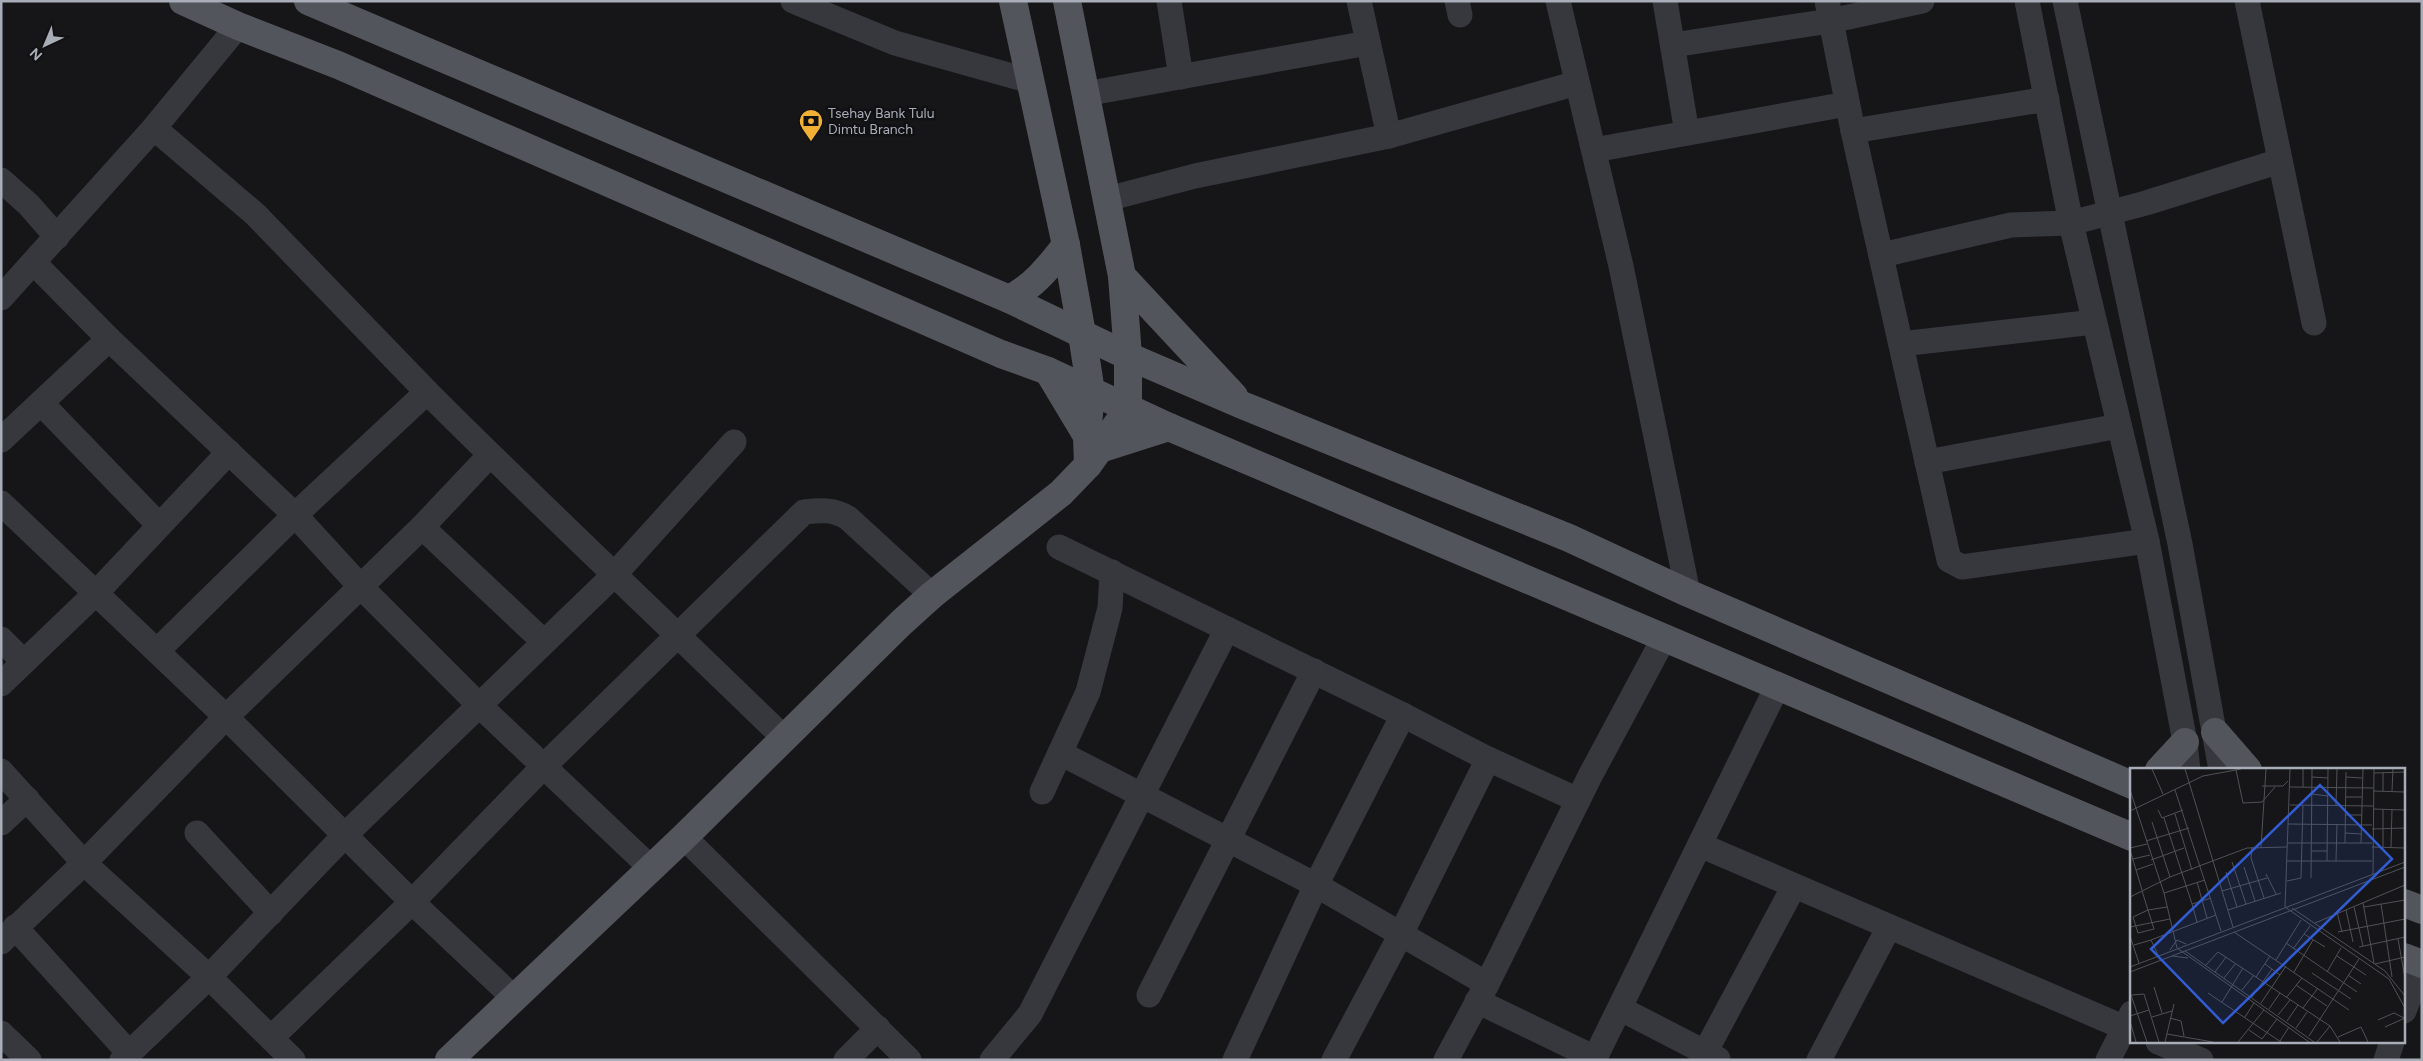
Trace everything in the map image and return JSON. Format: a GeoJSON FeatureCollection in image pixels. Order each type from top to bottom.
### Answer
{"type":"FeatureCollection","features":[{"type":"Feature","properties":{"kind":"main road"},"geometry":{"type":"LineString","coordinates":[[183,1],[238,26],[338,65],[1001,354],[1048,371],[1169,427],[2130,836]]}},
{"type":"Feature","properties":{"kind":"main road"},"geometry":{"type":"LineString","coordinates":[[308,1],[1009,300],[1128,356],[1242,405],[1569,538],[1688,593],[2130,784]]}},
{"type":"Feature","properties":{"kind":"main road"},"geometry":{"type":"LineString","coordinates":[[1013,1],[1066,245],[1082,334],[1091,392],[1092,450]]}},
{"type":"Feature","properties":{"kind":"main road"},"geometry":{"type":"LineString","coordinates":[[449,1060],[684,837],[783,737],[932,594],[1045,507],[1128,409],[1128,356],[1122,276],[1067,1]]}},
{"type":"Feature","properties":{"kind":"main road"},"geometry":{"type":"LineString","coordinates":[[1009,300],[1034,282],[1050,267],[1066,245]]}},
{"type":"Feature","properties":{"kind":"main road"},"geometry":{"type":"LineString","coordinates":[[1122,276],[1242,405]]}},
{"type":"Feature","properties":{"kind":"main road"},"geometry":{"type":"LineString","coordinates":[[1048,371],[1092,450]]}},
{"type":"Feature","properties":{"kind":"main road"},"geometry":{"type":"LineString","coordinates":[[1092,450],[1169,427]]}},
{"type":"Feature","properties":{"kind":"main road"},"geometry":{"type":"LineString","coordinates":[[2214,732],[2246,768]]}},
{"type":"Feature","properties":{"kind":"main road"},"geometry":{"type":"LineString","coordinates":[[2161,768],[2186,742]]}},
{"type":"Feature","properties":{"kind":"main road"},"geometry":{"type":"LineString","coordinates":[[2406,904],[2422,910]]}},
{"type":"Feature","properties":{"kind":"street"},"geometry":{"type":"LineString","coordinates":[[793,1],[895,43],[1030,81]]}},
{"type":"Feature","properties":{"kind":"street"},"geometry":{"type":"LineString","coordinates":[[1169,1],[1181,77]]}},
{"type":"Feature","properties":{"kind":"street"},"geometry":{"type":"LineString","coordinates":[[1359,1],[1389,136]]}},
{"type":"Feature","properties":{"kind":"street"},"geometry":{"type":"LineString","coordinates":[[1558,1],[1621,266],[1688,593]]}},
{"type":"Feature","properties":{"kind":"street"},"geometry":{"type":"LineString","coordinates":[[1665,1],[1687,134]]}},
{"type":"Feature","properties":{"kind":"street"},"geometry":{"type":"LineString","coordinates":[[1672,45],[1828,11],[1922,1]]}},
{"type":"Feature","properties":{"kind":"street"},"geometry":{"type":"LineString","coordinates":[[2027,1],[2071,222],[2147,541],[2186,742],[2188,768]]}},
{"type":"Feature","properties":{"kind":"street"},"geometry":{"type":"LineString","coordinates":[[2065,1],[2180,544],[2221,768]]}},
{"type":"Feature","properties":{"kind":"street"},"geometry":{"type":"LineString","coordinates":[[2247,1],[2314,323]]}},
{"type":"Feature","properties":{"kind":"street"},"geometry":{"type":"LineString","coordinates":[[1828,11],[1852,131],[1882,255],[1950,560],[1962,567],[2147,541]]}},
{"type":"Feature","properties":{"kind":"street"},"geometry":{"type":"LineString","coordinates":[[1,298],[154,128],[238,26]]}},
{"type":"Feature","properties":{"kind":"street"},"geometry":{"type":"LineString","coordinates":[[1085,94],[1368,43]]}},
{"type":"Feature","properties":{"kind":"street"},"geometry":{"type":"LineString","coordinates":[[1107,199],[1195,176],[1389,136],[1577,83]]}},
{"type":"Feature","properties":{"kind":"street"},"geometry":{"type":"LineString","coordinates":[[1852,131],[2047,99]]}},
{"type":"Feature","properties":{"kind":"street"},"geometry":{"type":"LineString","coordinates":[[1594,150],[1847,104]]}},
{"type":"Feature","properties":{"kind":"street"},"geometry":{"type":"LineString","coordinates":[[154,128],[255,214],[490,455],[613,576],[679,635],[783,737]]}},
{"type":"Feature","properties":{"kind":"street"},"geometry":{"type":"LineString","coordinates":[[1882,255],[2011,225],[2071,222],[2146,203],[2280,161]]}},
{"type":"Feature","properties":{"kind":"street"},"geometry":{"type":"LineString","coordinates":[[1,180],[29,205],[57,237]]}},
{"type":"Feature","properties":{"kind":"street"},"geometry":{"type":"LineString","coordinates":[[34,263],[108,339],[295,515],[360,586],[480,706],[651,868]]}},
{"type":"Feature","properties":{"kind":"street"},"geometry":{"type":"LineString","coordinates":[[1901,344],[2094,322]]}},
{"type":"Feature","properties":{"kind":"street"},"geometry":{"type":"LineString","coordinates":[[1,440],[108,339]]}},
{"type":"Feature","properties":{"kind":"street"},"geometry":{"type":"LineString","coordinates":[[157,651],[295,515],[427,392]]}},
{"type":"Feature","properties":{"kind":"street"},"geometry":{"type":"LineString","coordinates":[[41,403],[160,525]]}},
{"type":"Feature","properties":{"kind":"street"},"geometry":{"type":"LineString","coordinates":[[1927,462],[2119,426]]}},
{"type":"Feature","properties":{"kind":"street"},"geometry":{"type":"LineString","coordinates":[[490,455],[422,527],[226,717],[84,863],[8,935],[126,1057],[209,977],[345,835],[613,576],[734,442]]}},
{"type":"Feature","properties":{"kind":"street"},"geometry":{"type":"LineString","coordinates":[[1,684],[96,593],[229,452]]}},
{"type":"Feature","properties":{"kind":"street"},"geometry":{"type":"LineString","coordinates":[[1,503],[226,717],[412,902],[515,998]]}},
{"type":"Feature","properties":{"kind":"street"},"geometry":{"type":"LineString","coordinates":[[272,1038],[412,902],[543,767],[804,512],[831,511],[838,512],[848,518],[932,594]]}},
{"type":"Feature","properties":{"kind":"street"},"geometry":{"type":"LineString","coordinates":[[422,527],[543,642]]}},
{"type":"Feature","properties":{"kind":"street"},"geometry":{"type":"LineString","coordinates":[[1059,547],[1404,715],[1488,759],[1578,800]]}},
{"type":"Feature","properties":{"kind":"street"},"geometry":{"type":"LineString","coordinates":[[1042,792],[1088,692],[1110,608],[1112,572]]}},
{"type":"Feature","properties":{"kind":"street"},"geometry":{"type":"LineString","coordinates":[[992,1060],[1030,1014],[1227,629]]}},
{"type":"Feature","properties":{"kind":"street"},"geometry":{"type":"LineString","coordinates":[[1446,1060],[1578,800],[1664,638]]}},
{"type":"Feature","properties":{"kind":"street"},"geometry":{"type":"LineString","coordinates":[[1,639],[24,662]]}},
{"type":"Feature","properties":{"kind":"street"},"geometry":{"type":"LineString","coordinates":[[1149,994],[1314,671]]}},
{"type":"Feature","properties":{"kind":"street"},"geometry":{"type":"LineString","coordinates":[[1060,753],[1316,885],[1401,934],[1482,992],[1595,1059],[1778,685]]}},
{"type":"Feature","properties":{"kind":"street"},"geometry":{"type":"LineString","coordinates":[[1235,1060],[1316,885],[1404,715]]}},
{"type":"Feature","properties":{"kind":"street"},"geometry":{"type":"LineString","coordinates":[[1334,1060],[1401,934],[1488,759]]}},
{"type":"Feature","properties":{"kind":"street"},"geometry":{"type":"LineString","coordinates":[[1,771],[84,863],[209,977],[293,1060]]}},
{"type":"Feature","properties":{"kind":"street"},"geometry":{"type":"LineString","coordinates":[[1,823],[27,799]]}},
{"type":"Feature","properties":{"kind":"street"},"geometry":{"type":"LineString","coordinates":[[197,833],[270,913]]}},
{"type":"Feature","properties":{"kind":"street"},"geometry":{"type":"LineString","coordinates":[[684,837],[909,1060]]}},
{"type":"Feature","properties":{"kind":"street"},"geometry":{"type":"LineString","coordinates":[[1700,845],[1889,927],[2129,1024],[2108,1060]]}},
{"type":"Feature","properties":{"kind":"street"},"geometry":{"type":"LineString","coordinates":[[1621,1009],[1708,1058],[1794,886]]}},
{"type":"Feature","properties":{"kind":"street"},"geometry":{"type":"LineString","coordinates":[[1819,1060],[1889,927]]}},
{"type":"Feature","properties":{"kind":"street"},"geometry":{"type":"LineString","coordinates":[[2406,998],[2412,961]]}},
{"type":"Feature","properties":{"kind":"street"},"geometry":{"type":"LineString","coordinates":[[846,1060],[878,1028]]}},
{"type":"Feature","properties":{"kind":"street"},"geometry":{"type":"LineString","coordinates":[[1,1033],[29,1060]]}},
{"type":"Feature","properties":{"kind":"street"},"geometry":{"type":"LineString","coordinates":[[2163,1044],[2201,1060]]}},
{"type":"Feature","properties":{"kind":"street"},"geometry":{"type":"LineString","coordinates":[[2386,1060],[2391,1044]]}},
{"type":"Feature","properties":{"kind":"place","name":"Tsehay Bank Tulu Dimtu Branch"},"geometry":{"type":"Point","coordinates":[811,142]}}]}
